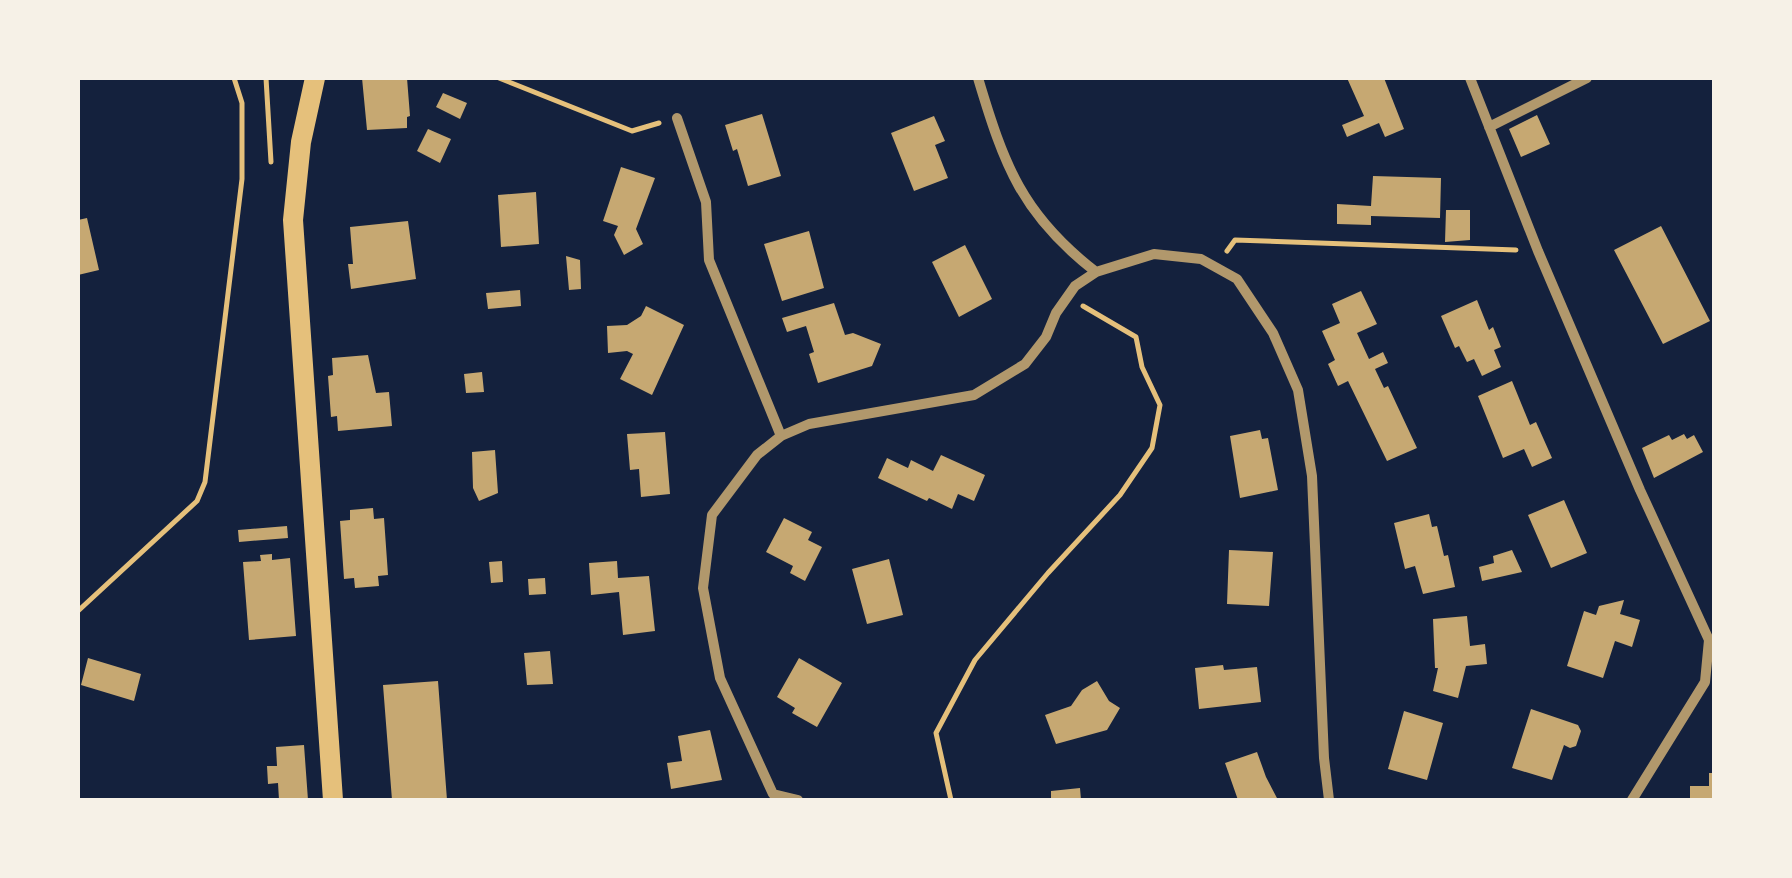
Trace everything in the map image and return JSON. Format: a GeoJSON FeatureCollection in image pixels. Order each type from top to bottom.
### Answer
{"type":"FeatureCollection","features":[{"type":"Feature","properties":{"kind":"main road"},"geometry":{"type":"LineString","coordinates":[[315,78],[301,142],[293,220],[333,800]]}},
{"type":"Feature","properties":{"kind":"street"},"geometry":{"type":"LineString","coordinates":[[978,78],[996,136],[1022,194],[1061,245],[1096,272]]}},
{"type":"Feature","properties":{"kind":"street"},"geometry":{"type":"LineString","coordinates":[[1470,78],[1538,251],[1708,640],[1710,684],[1632,800]]}},
{"type":"Feature","properties":{"kind":"street"},"geometry":{"type":"LineString","coordinates":[[1489,127],[1588,78]]}},
{"type":"Feature","properties":{"kind":"street"},"geometry":{"type":"LineString","coordinates":[[677,118],[706,202],[709,260],[781,436]]}},
{"type":"Feature","properties":{"kind":"street"},"geometry":{"type":"LineString","coordinates":[[798,800],[773,794],[720,678],[702,588],[712,516],[758,455],[781,436],[809,424],[974,395],[1025,364],[1046,337],[1056,312],[1075,286],[1096,272],[1154,254],[1201,259],[1237,280],[1273,333],[1298,390],[1312,476],[1329,800]]}},
{"type":"Feature","properties":{"kind":"path"},"geometry":{"type":"LineString","coordinates":[[78,611],[197,501],[205,482],[242,179],[242,103],[234,78]]}},
{"type":"Feature","properties":{"kind":"path"},"geometry":{"type":"LineString","coordinates":[[498,78],[632,131],[677,118]]}},
{"type":"Feature","properties":{"kind":"path"},"geometry":{"type":"LineString","coordinates":[[1216,267],[1234,240],[1538,251]]}},
{"type":"Feature","properties":{"kind":"path"},"geometry":{"type":"LineString","coordinates":[[951,800],[936,733],[975,660],[1120,495],[1152,448],[1160,406],[1142,367],[1136,337],[1068,297]]}},
{"type":"Feature","properties":{"kind":"building"},"geometry":{"type":"Polygon","coordinates":[[[362,78],[407,78],[407,128],[367,130],[362,78]]]}},
{"type":"Feature","properties":{"kind":"building"},"geometry":{"type":"Polygon","coordinates":[[[1347,78],[1384,78],[1404,129],[1385,137],[1379,123],[1347,137],[1342,125],[1364,116],[1347,78]]]}},
{"type":"Feature","properties":{"kind":"building"},"geometry":{"type":"Polygon","coordinates":[[[443,93],[467,103],[460,119],[436,107],[443,93]]]}},
{"type":"Feature","properties":{"kind":"building"},"geometry":{"type":"Polygon","coordinates":[[[762,114],[781,176],[748,186],[725,125],[762,114]]]}},
{"type":"Feature","properties":{"kind":"building"},"geometry":{"type":"Polygon","coordinates":[[[1537,115],[1550,144],[1521,157],[1509,129],[1537,115]]]}},
{"type":"Feature","properties":{"kind":"building"},"geometry":{"type":"Polygon","coordinates":[[[934,116],[945,141],[935,145],[948,178],[914,191],[891,133],[934,116]]]}},
{"type":"Feature","properties":{"kind":"building"},"geometry":{"type":"Polygon","coordinates":[[[428,129],[451,139],[440,163],[417,151],[428,129]]]}},
{"type":"Feature","properties":{"kind":"building"},"geometry":{"type":"Polygon","coordinates":[[[621,167],[655,178],[636,229],[643,244],[624,255],[614,235],[618,226],[603,221],[621,167]]]}},
{"type":"Feature","properties":{"kind":"building"},"geometry":{"type":"Polygon","coordinates":[[[1373,176],[1441,178],[1440,218],[1371,216],[1371,225],[1337,224],[1337,204],[1371,206],[1373,176]]]}},
{"type":"Feature","properties":{"kind":"building"},"geometry":{"type":"Polygon","coordinates":[[[536,192],[539,244],[501,247],[498,195],[536,192]]]}},
{"type":"Feature","properties":{"kind":"building"},"geometry":{"type":"Polygon","coordinates":[[[1446,210],[1470,210],[1470,240],[1445,242],[1446,210]]]}},
{"type":"Feature","properties":{"kind":"building"},"geometry":{"type":"Polygon","coordinates":[[[87,218],[99,270],[78,275],[78,220],[87,218]]]}},
{"type":"Feature","properties":{"kind":"building"},"geometry":{"type":"Polygon","coordinates":[[[408,221],[416,279],[351,289],[350,227],[408,221]]]}},
{"type":"Feature","properties":{"kind":"building"},"geometry":{"type":"Polygon","coordinates":[[[1661,226],[1710,321],[1663,344],[1614,250],[1661,226]]]}},
{"type":"Feature","properties":{"kind":"building"},"geometry":{"type":"Polygon","coordinates":[[[809,231],[824,288],[782,301],[764,244],[809,231]]]}},
{"type":"Feature","properties":{"kind":"building"},"geometry":{"type":"Polygon","coordinates":[[[965,245],[992,299],[959,317],[932,262],[965,245]]]}},
{"type":"Feature","properties":{"kind":"building"},"geometry":{"type":"Polygon","coordinates":[[[566,256],[580,260],[581,289],[569,290],[566,256]]]}},
{"type":"Feature","properties":{"kind":"building"},"geometry":{"type":"Polygon","coordinates":[[[520,290],[521,306],[488,309],[486,293],[520,290]]]}},
{"type":"Feature","properties":{"kind":"building"},"geometry":{"type":"Polygon","coordinates":[[[1361,291],[1377,324],[1357,333],[1369,359],[1383,352],[1388,363],[1375,369],[1384,388],[1388,386],[1417,448],[1387,461],[1348,381],[1338,386],[1328,364],[1335,360],[1322,331],[1340,323],[1332,304],[1361,291]]]}},
{"type":"Feature","properties":{"kind":"building"},"geometry":{"type":"Polygon","coordinates":[[[1477,300],[1501,347],[1494,350],[1501,367],[1482,376],[1474,359],[1467,362],[1459,346],[1455,348],[1441,316],[1477,300]]]}},
{"type":"Feature","properties":{"kind":"building"},"geometry":{"type":"Polygon","coordinates":[[[834,303],[845,335],[853,333],[881,344],[872,366],[818,383],[806,326],[787,332],[782,318],[834,303]]]}},
{"type":"Feature","properties":{"kind":"building"},"geometry":{"type":"Polygon","coordinates":[[[646,306],[684,325],[652,395],[620,379],[633,354],[608,353],[607,326],[627,325],[641,316],[646,306]]]}},
{"type":"Feature","properties":{"kind":"building"},"geometry":{"type":"Polygon","coordinates":[[[368,355],[376,393],[389,392],[392,426],[338,431],[337,416],[331,417],[328,376],[333,375],[332,358],[368,355]]]}},
{"type":"Feature","properties":{"kind":"building"},"geometry":{"type":"Polygon","coordinates":[[[482,372],[484,392],[466,393],[464,374],[482,372]]]}},
{"type":"Feature","properties":{"kind":"building"},"geometry":{"type":"Polygon","coordinates":[[[1512,381],[1530,425],[1536,422],[1552,458],[1532,467],[1524,449],[1503,458],[1478,396],[1512,381]]]}},
{"type":"Feature","properties":{"kind":"building"},"geometry":{"type":"Polygon","coordinates":[[[1260,430],[1262,439],[1268,438],[1278,490],[1240,498],[1230,436],[1260,430]]]}},
{"type":"Feature","properties":{"kind":"building"},"geometry":{"type":"Polygon","coordinates":[[[665,432],[670,494],[641,497],[639,469],[630,470],[627,434],[665,432]]]}},
{"type":"Feature","properties":{"kind":"building"},"geometry":{"type":"Polygon","coordinates":[[[1684,434],[1687,439],[1694,435],[1703,452],[1654,478],[1642,448],[1669,435],[1672,440],[1684,434]]]}},
{"type":"Feature","properties":{"kind":"building"},"geometry":{"type":"Polygon","coordinates":[[[495,450],[498,493],[479,501],[473,488],[472,452],[495,450]]]}},
{"type":"Feature","properties":{"kind":"building"},"geometry":{"type":"Polygon","coordinates":[[[941,455],[985,475],[974,501],[958,494],[952,509],[878,478],[887,458],[908,468],[911,460],[933,471],[941,455]]]}},
{"type":"Feature","properties":{"kind":"building"},"geometry":{"type":"Polygon","coordinates":[[[1564,500],[1587,553],[1551,568],[1528,515],[1564,500]]]}},
{"type":"Feature","properties":{"kind":"building"},"geometry":{"type":"Polygon","coordinates":[[[373,508],[374,519],[384,518],[388,575],[378,576],[379,586],[355,588],[354,578],[344,579],[340,521],[350,520],[350,510],[373,508]]]}},
{"type":"Feature","properties":{"kind":"building"},"geometry":{"type":"Polygon","coordinates":[[[1429,514],[1432,527],[1437,526],[1444,556],[1448,555],[1455,587],[1423,594],[1415,566],[1405,569],[1394,523],[1429,514]]]}},
{"type":"Feature","properties":{"kind":"building"},"geometry":{"type":"Polygon","coordinates":[[[784,518],[812,532],[808,540],[822,547],[805,581],[790,573],[793,566],[766,552],[784,518]]]}},
{"type":"Feature","properties":{"kind":"building"},"geometry":{"type":"Polygon","coordinates":[[[287,526],[288,538],[239,542],[238,530],[287,526]]]}},
{"type":"Feature","properties":{"kind":"building"},"geometry":{"type":"Polygon","coordinates":[[[1229,550],[1273,552],[1269,606],[1227,604],[1229,550]]]}},
{"type":"Feature","properties":{"kind":"building"},"geometry":{"type":"Polygon","coordinates":[[[1512,550],[1522,572],[1482,581],[1479,567],[1494,563],[1493,556],[1512,550]]]}},
{"type":"Feature","properties":{"kind":"building"},"geometry":{"type":"Polygon","coordinates":[[[272,554],[272,560],[290,558],[296,636],[249,640],[243,562],[261,561],[260,555],[272,554]]]}},
{"type":"Feature","properties":{"kind":"building"},"geometry":{"type":"Polygon","coordinates":[[[889,559],[903,615],[867,624],[852,569],[889,559]]]}},
{"type":"Feature","properties":{"kind":"building"},"geometry":{"type":"Polygon","coordinates":[[[502,561],[503,582],[491,583],[489,562],[502,561]]]}},
{"type":"Feature","properties":{"kind":"building"},"geometry":{"type":"Polygon","coordinates":[[[617,561],[618,578],[649,576],[655,631],[623,635],[619,592],[591,595],[589,563],[617,561]]]}},
{"type":"Feature","properties":{"kind":"building"},"geometry":{"type":"Polygon","coordinates":[[[545,578],[546,594],[529,595],[528,579],[545,578]]]}},
{"type":"Feature","properties":{"kind":"building"},"geometry":{"type":"Polygon","coordinates":[[[1624,600],[1620,614],[1640,620],[1632,647],[1615,641],[1603,678],[1567,666],[1584,611],[1596,615],[1599,606],[1624,600]]]}},
{"type":"Feature","properties":{"kind":"building"},"geometry":{"type":"Polygon","coordinates":[[[1467,616],[1470,646],[1485,644],[1487,664],[1466,666],[1458,698],[1433,691],[1438,668],[1433,619],[1467,616]]]}},
{"type":"Feature","properties":{"kind":"building"},"geometry":{"type":"Polygon","coordinates":[[[550,651],[553,684],[527,685],[524,653],[550,651]]]}},
{"type":"Feature","properties":{"kind":"building"},"geometry":{"type":"Polygon","coordinates":[[[88,658],[141,674],[134,701],[81,685],[88,658]]]}},
{"type":"Feature","properties":{"kind":"building"},"geometry":{"type":"Polygon","coordinates":[[[799,658],[842,683],[817,727],[792,713],[795,708],[777,697],[799,658]]]}},
{"type":"Feature","properties":{"kind":"building"},"geometry":{"type":"Polygon","coordinates":[[[1223,665],[1224,670],[1257,667],[1261,702],[1199,709],[1195,668],[1223,665]]]}},
{"type":"Feature","properties":{"kind":"building"},"geometry":{"type":"Polygon","coordinates":[[[438,681],[447,800],[392,800],[383,685],[438,681]]]}},
{"type":"Feature","properties":{"kind":"building"},"geometry":{"type":"Polygon","coordinates":[[[1097,681],[1109,701],[1120,708],[1107,730],[1056,744],[1045,715],[1071,706],[1082,690],[1097,681]]]}},
{"type":"Feature","properties":{"kind":"building"},"geometry":{"type":"Polygon","coordinates":[[[1531,709],[1578,725],[1581,731],[1576,746],[1564,745],[1552,780],[1512,768],[1531,709]]]}},
{"type":"Feature","properties":{"kind":"building"},"geometry":{"type":"Polygon","coordinates":[[[1404,711],[1443,723],[1427,780],[1388,769],[1404,711]]]}},
{"type":"Feature","properties":{"kind":"building"},"geometry":{"type":"Polygon","coordinates":[[[710,730],[722,780],[671,789],[667,763],[682,761],[678,736],[710,730]]]}},
{"type":"Feature","properties":{"kind":"building"},"geometry":{"type":"Polygon","coordinates":[[[304,745],[308,800],[279,800],[278,783],[268,784],[267,766],[277,766],[276,747],[304,745]]]}},
{"type":"Feature","properties":{"kind":"building"},"geometry":{"type":"Polygon","coordinates":[[[1257,752],[1278,800],[1238,800],[1225,763],[1257,752]]]}},
{"type":"Feature","properties":{"kind":"building"},"geometry":{"type":"Polygon","coordinates":[[[1709,773],[1714,773],[1714,800],[1690,800],[1690,786],[1709,786],[1709,773]]]}},
{"type":"Feature","properties":{"kind":"building"},"geometry":{"type":"Polygon","coordinates":[[[1080,788],[1081,800],[1051,800],[1051,791],[1080,788]]]}}]}
